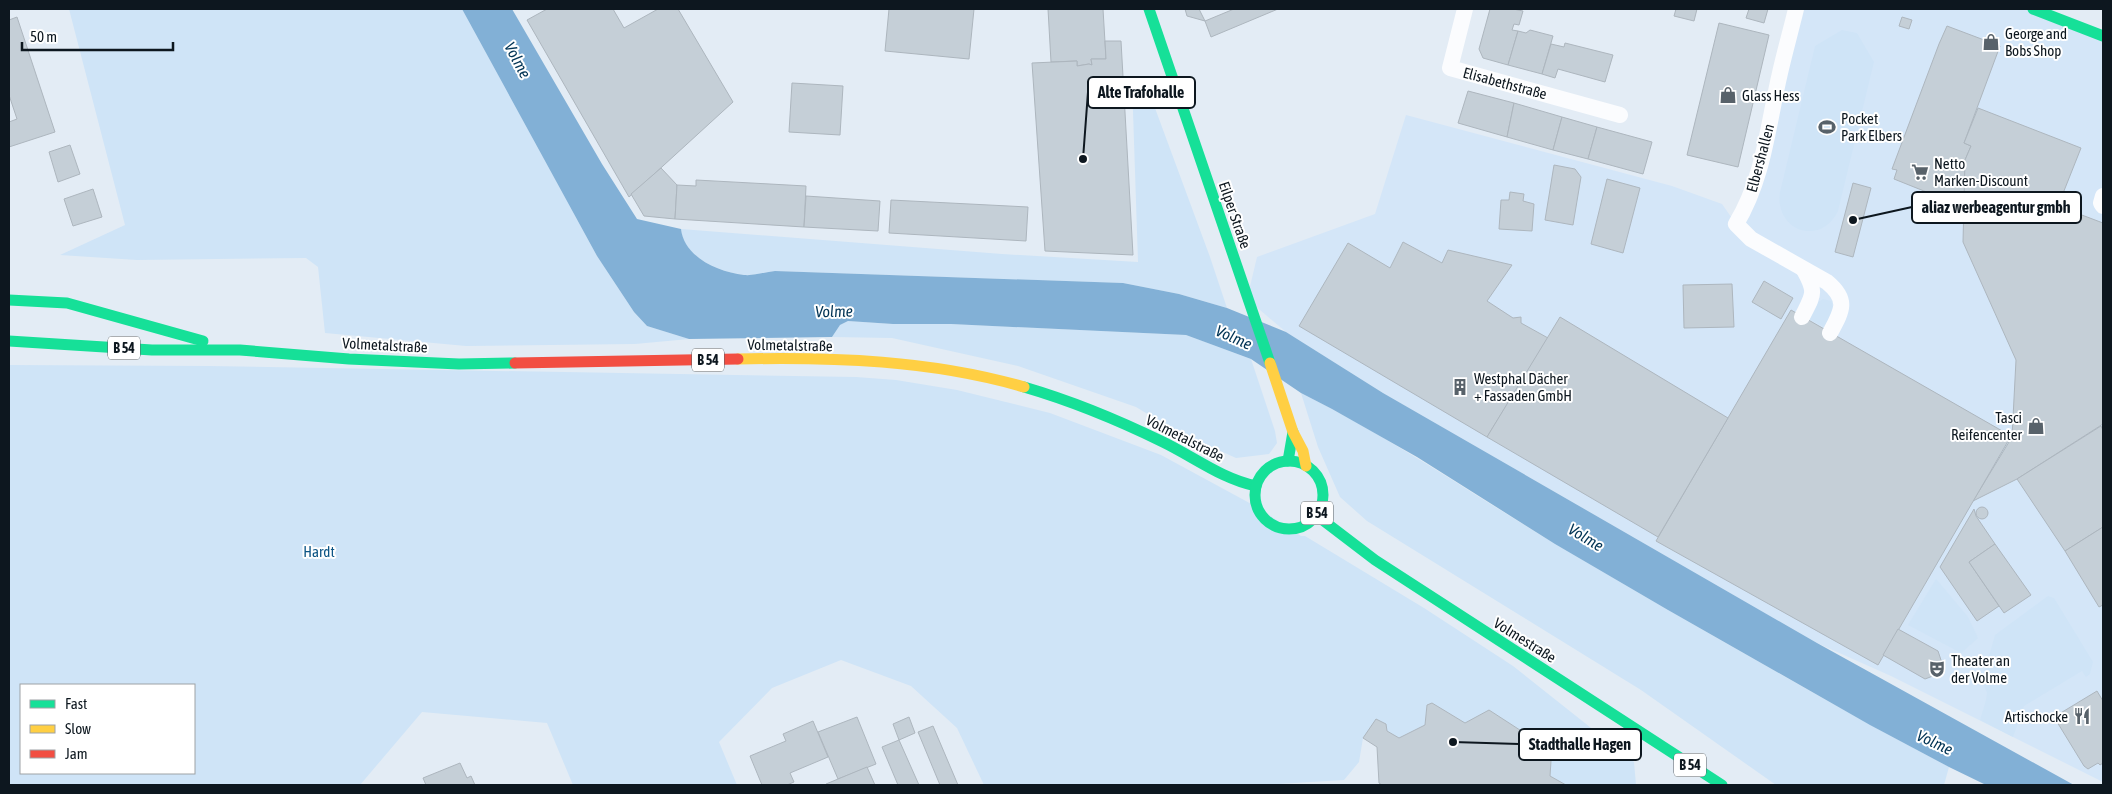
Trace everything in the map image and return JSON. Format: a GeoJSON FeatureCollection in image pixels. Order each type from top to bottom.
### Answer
{"type":"FeatureCollection","features":[{"type":"Feature","properties":{"kind":"main road","name":"Eilper Straße"},"geometry":{"type":"LineString","coordinates":[[1150,9],[1293,432],[1303,451],[1306,466]]}},
{"type":"Feature","properties":{"kind":"main road"},"geometry":{"type":"LineString","coordinates":[[2033,9],[2103,36]]}},
{"type":"Feature","properties":{"kind":"main road","name":"Volmetalstraße"},"geometry":{"type":"LineString","coordinates":[[9,300],[33,300],[67,304],[240,350]]}},
{"type":"Feature","properties":{"kind":"main road","name":"Volmetalstraße"},"geometry":{"type":"LineString","coordinates":[[9,341],[152,350],[240,350],[349,359],[459,364],[742,359],[884,362],[949,369],[1013,384],[1099,412],[1164,442],[1238,482],[1256,486]]}},
{"type":"Feature","properties":{"kind":"main road","name":"Eilper Straße"},"geometry":{"type":"LineString","coordinates":[[1288,461],[1293,432]]}},
{"type":"Feature","properties":{"kind":"main road"},"geometry":{"type":"LineString","coordinates":[[1256,486],[1267,469],[1276,464],[1288,461],[1306,466]]}},
{"type":"Feature","properties":{"kind":"main road","name":"B 54"},"geometry":{"type":"LineString","coordinates":[[1256,486],[1256,505],[1262,516],[1270,524],[1288,529],[1300,527],[1308,523],[1316,515],[1323,496],[1322,486],[1316,475],[1306,466]]}},
{"type":"Feature","properties":{"kind":"main road","name":"Volmestraße"},"geometry":{"type":"LineString","coordinates":[[1316,515],[1375,560],[1722,785]]}},
{"type":"Feature","properties":{"kind":"street","name":"Elisabethstraße"},"geometry":{"type":"LineString","coordinates":[[1465,9],[1450,68],[1620,114]]}},
{"type":"Feature","properties":{"kind":"street","name":"Elbershallen"},"geometry":{"type":"LineString","coordinates":[[1796,9],[1780,72],[1764,156],[1747,206],[1736,224],[1752,239],[1827,282],[1837,290],[1842,301],[1841,312],[1830,333]]}},
{"type":"Feature","properties":{"kind":"street"},"geometry":{"type":"LineString","coordinates":[[2103,196],[2101,203],[2103,206]]}},
{"type":"Feature","properties":{"kind":"street"},"geometry":{"type":"LineString","coordinates":[[1802,316],[1813,295],[1811,282],[1804,270]]}},
{"type":"Feature","properties":{"kind":"shaded area"},"geometry":{"type":"Polygon","coordinates":[[[1796,9],[2033,9],[2103,36],[2103,782],[1891,676],[1817,643],[1383,393],[1286,332],[1247,299],[1257,257],[1375,214],[1406,115],[1672,186],[1722,204],[1736,224],[1796,9]]]}},
{"type":"Feature","properties":{"kind":"green space"},"geometry":{"type":"Polygon","coordinates":[[[69,9],[462,9],[597,256],[634,312],[647,326],[689,339],[635,344],[466,346],[325,333],[318,267],[306,258],[137,260],[60,255],[125,225],[69,9]]]}},
{"type":"Feature","properties":{"kind":"green space","name":"Pocket Park Elbers"},"geometry":{"type":"Polygon","coordinates":[[[1842,30],[1857,33],[1874,62],[1838,211],[1830,222],[1821,229],[1811,231],[1800,230],[1791,225],[1784,216],[1780,205],[1780,192],[1815,46],[1842,30]]]}},
{"type":"Feature","properties":{"kind":"green space"},"geometry":{"type":"Polygon","coordinates":[[[1132,81],[1145,81],[1227,308],[1179,294],[1123,283],[775,271],[744,275],[714,267],[695,255],[683,239],[681,229],[1002,254],[1138,262],[1132,81]]]}},
{"type":"Feature","properties":{"kind":"green space"},"geometry":{"type":"Polygon","coordinates":[[[1823,299],[1831,301],[1833,308],[1824,327],[1809,319],[1818,302],[1823,299]]]}},
{"type":"Feature","properties":{"kind":"green space"},"geometry":{"type":"Polygon","coordinates":[[[848,321],[1186,335],[1251,359],[1275,431],[1277,443],[1269,454],[1236,458],[1174,430],[1136,407],[1018,366],[892,338],[832,337],[840,325],[848,321]]]}},
{"type":"Feature","properties":{"kind":"green space","name":"Hardt"},"geometry":{"type":"Polygon","coordinates":[[[9,365],[208,366],[856,377],[896,380],[957,390],[1050,413],[1161,455],[1255,506],[1301,536],[1305,536],[1424,608],[1513,666],[1634,762],[1636,785],[1566,785],[1550,776],[1543,745],[1489,710],[1465,723],[1432,703],[1427,705],[1425,725],[1399,738],[1387,731],[1386,724],[1376,720],[1363,738],[1359,762],[1344,780],[1262,785],[984,785],[957,728],[911,686],[841,660],[772,688],[719,742],[737,785],[573,785],[547,723],[422,712],[360,785],[9,785],[9,365]]]}},
{"type":"Feature","properties":{"kind":"green space"},"geometry":{"type":"Polygon","coordinates":[[[1301,393],[1367,428],[1557,545],[1673,613],[1879,730],[1949,767],[1944,785],[1776,785],[1641,690],[1367,521],[1340,497],[1318,447],[1301,393]]]}},
{"type":"Feature","properties":{"kind":"green space"},"geometry":{"type":"Polygon","coordinates":[[[1936,579],[1968,617],[1978,638],[1961,653],[1908,625],[1936,579]]]}},
{"type":"Feature","properties":{"kind":"green space"},"geometry":{"type":"Polygon","coordinates":[[[2048,596],[2054,598],[2093,662],[2090,674],[2086,677],[2082,671],[2024,706],[2013,737],[1980,720],[1987,693],[1982,681],[1995,635],[2048,596]]]}},
{"type":"Feature","properties":{"kind":"water","name":"Volme"},"geometry":{"type":"Polygon","coordinates":[[[462,9],[512,9],[602,164],[637,219],[681,229],[688,248],[713,267],[748,275],[775,271],[1123,283],[1179,294],[1227,308],[1286,332],[1383,393],[1817,643],[2074,785],[1986,785],[1949,767],[1870,725],[1555,544],[1417,457],[1301,393],[1251,359],[1186,335],[848,321],[840,325],[832,337],[689,339],[647,326],[634,312],[597,256],[462,9]]]}},
{"type":"Feature","properties":{"kind":"building"},"geometry":{"type":"Polygon","coordinates":[[[547,9],[613,9],[624,28],[658,9],[678,9],[733,102],[629,197],[527,20],[547,9]]]}},
{"type":"Feature","properties":{"kind":"building"},"geometry":{"type":"Polygon","coordinates":[[[889,9],[974,9],[969,59],[885,51],[889,9]]]}},
{"type":"Feature","properties":{"kind":"building"},"geometry":{"type":"Polygon","coordinates":[[[1048,9],[1103,9],[1106,59],[1091,59],[1092,65],[1077,66],[1077,61],[1051,62],[1048,9]]]}},
{"type":"Feature","properties":{"kind":"building"},"geometry":{"type":"Polygon","coordinates":[[[1185,9],[1199,9],[1205,21],[1187,16],[1185,9]]]}},
{"type":"Feature","properties":{"kind":"building"},"geometry":{"type":"Polygon","coordinates":[[[1234,9],[1278,9],[1211,37],[1205,21],[1234,9]]]}},
{"type":"Feature","properties":{"kind":"building"},"geometry":{"type":"Polygon","coordinates":[[[1490,9],[1523,11],[1519,25],[1514,24],[1512,30],[1518,31],[1508,65],[1483,58],[1479,49],[1490,9]]]}},
{"type":"Feature","properties":{"kind":"building"},"geometry":{"type":"Polygon","coordinates":[[[1676,9],[1697,9],[1694,21],[1674,16],[1676,9]]]}},
{"type":"Feature","properties":{"kind":"building"},"geometry":{"type":"Polygon","coordinates":[[[1749,9],[1768,9],[1764,23],[1746,18],[1749,9]]]}},
{"type":"Feature","properties":{"kind":"building"},"geometry":{"type":"Polygon","coordinates":[[[17,17],[55,132],[9,147],[9,122],[17,119],[9,95],[9,20],[17,17]]]}},
{"type":"Feature","properties":{"kind":"building"},"geometry":{"type":"Polygon","coordinates":[[[1902,17],[1912,20],[1909,29],[1899,26],[1902,17]]]}},
{"type":"Feature","properties":{"kind":"building","name":"Glass Hess"},"geometry":{"type":"Polygon","coordinates":[[[1719,23],[1769,35],[1738,167],[1687,155],[1719,23]]]}},
{"type":"Feature","properties":{"kind":"building"},"geometry":{"type":"Polygon","coordinates":[[[1947,26],[2000,46],[1964,143],[1971,146],[1965,160],[1965,203],[1954,203],[1894,179],[1897,170],[1892,169],[1947,26]]]}},
{"type":"Feature","properties":{"kind":"building"},"geometry":{"type":"Polygon","coordinates":[[[1530,30],[1553,36],[1542,74],[1508,65],[1518,31],[1526,33],[1530,30]]]}},
{"type":"Feature","properties":{"kind":"building"},"geometry":{"type":"Polygon","coordinates":[[[1105,41],[1121,41],[1133,255],[1045,251],[1032,63],[1077,61],[1077,66],[1092,65],[1091,59],[1106,59],[1105,41]]]}},
{"type":"Feature","properties":{"kind":"building"},"geometry":{"type":"Polygon","coordinates":[[[1565,43],[1613,55],[1605,82],[1558,69],[1555,78],[1542,74],[1551,44],[1564,47],[1565,43]]]}},
{"type":"Feature","properties":{"kind":"building"},"geometry":{"type":"Polygon","coordinates":[[[792,83],[843,86],[840,135],[789,132],[792,83]]]}},
{"type":"Feature","properties":{"kind":"building"},"geometry":{"type":"Polygon","coordinates":[[[1468,91],[1514,103],[1507,137],[1458,123],[1468,91]]]}},
{"type":"Feature","properties":{"kind":"building"},"geometry":{"type":"Polygon","coordinates":[[[1514,103],[1562,117],[1553,150],[1507,137],[1514,103]]]}},
{"type":"Feature","properties":{"kind":"building"},"geometry":{"type":"Polygon","coordinates":[[[1978,108],[2081,148],[2058,206],[2103,223],[2103,424],[2017,479],[1973,501],[2012,437],[2016,360],[1963,242],[1965,160],[1971,146],[1964,143],[1978,108]]]}},
{"type":"Feature","properties":{"kind":"building"},"geometry":{"type":"Polygon","coordinates":[[[1562,117],[1597,127],[1588,159],[1553,150],[1562,117]]]}},
{"type":"Feature","properties":{"kind":"building"},"geometry":{"type":"Polygon","coordinates":[[[1597,127],[1652,142],[1643,174],[1588,159],[1597,127]]]}},
{"type":"Feature","properties":{"kind":"building"},"geometry":{"type":"Polygon","coordinates":[[[70,145],[80,174],[58,182],[49,152],[70,145]]]}},
{"type":"Feature","properties":{"kind":"building"},"geometry":{"type":"Polygon","coordinates":[[[1554,165],[1575,169],[1581,177],[1573,225],[1545,220],[1554,165]]]}},
{"type":"Feature","properties":{"kind":"building"},"geometry":{"type":"Polygon","coordinates":[[[661,168],[677,185],[675,219],[644,216],[631,194],[661,168]]]}},
{"type":"Feature","properties":{"kind":"building"},"geometry":{"type":"Polygon","coordinates":[[[1607,179],[1640,188],[1623,253],[1591,244],[1607,179]]]}},
{"type":"Feature","properties":{"kind":"building"},"geometry":{"type":"Polygon","coordinates":[[[696,180],[806,186],[804,227],[675,219],[677,185],[696,186],[696,180]]]}},
{"type":"Feature","properties":{"kind":"building"},"geometry":{"type":"Polygon","coordinates":[[[1853,183],[1871,188],[1853,257],[1835,252],[1853,183]]]}},
{"type":"Feature","properties":{"kind":"building"},"geometry":{"type":"Polygon","coordinates":[[[93,189],[102,217],[73,226],[64,199],[93,189]]]}},
{"type":"Feature","properties":{"kind":"building"},"geometry":{"type":"Polygon","coordinates":[[[1510,192],[1524,194],[1523,201],[1534,204],[1532,231],[1499,229],[1501,200],[1509,200],[1510,192]]]}},
{"type":"Feature","properties":{"kind":"building"},"geometry":{"type":"Polygon","coordinates":[[[806,196],[880,201],[878,231],[804,227],[806,196]]]}},
{"type":"Feature","properties":{"kind":"building"},"geometry":{"type":"Polygon","coordinates":[[[891,200],[1028,207],[1026,241],[889,233],[891,200]]]}},
{"type":"Feature","properties":{"kind":"building","name":"Westphal Dächer + Fassaden GmbH"},"geometry":{"type":"Polygon","coordinates":[[[1403,242],[1442,263],[1448,250],[1512,265],[1487,301],[1513,318],[1521,317],[1521,323],[1548,338],[1487,437],[1299,326],[1348,243],[1390,268],[1403,242]]]}},
{"type":"Feature","properties":{"kind":"building"},"geometry":{"type":"Polygon","coordinates":[[[1764,281],[1793,298],[1781,319],[1752,302],[1764,281]]]}},
{"type":"Feature","properties":{"kind":"building"},"geometry":{"type":"Polygon","coordinates":[[[1732,284],[1734,327],[1684,328],[1683,285],[1732,284]]]}},
{"type":"Feature","properties":{"kind":"building"},"geometry":{"type":"Polygon","coordinates":[[[1791,310],[2011,436],[1878,665],[1656,541],[1791,310]]]}},
{"type":"Feature","properties":{"kind":"building"},"geometry":{"type":"Polygon","coordinates":[[[1560,317],[1728,418],[1658,537],[1487,437],[1560,317]]]}},
{"type":"Feature","properties":{"kind":"building"},"geometry":{"type":"Polygon","coordinates":[[[2101,426],[2103,430],[2103,527],[2065,551],[2017,479],[2101,426]]]}},
{"type":"Feature","properties":{"kind":"building"},"geometry":{"type":"Polygon","coordinates":[[[1980,507],[1984,507],[1988,513],[1984,519],[1980,519],[1976,515],[1976,511],[1980,507]]]}},
{"type":"Feature","properties":{"kind":"building"},"geometry":{"type":"Polygon","coordinates":[[[1974,509],[1976,516],[1995,544],[1969,562],[1999,606],[1977,621],[1940,567],[1974,509]]]}},
{"type":"Feature","properties":{"kind":"building"},"geometry":{"type":"Polygon","coordinates":[[[2103,527],[2103,605],[2099,607],[2065,551],[2103,527]]]}},
{"type":"Feature","properties":{"kind":"building"},"geometry":{"type":"Polygon","coordinates":[[[1995,544],[2031,595],[2004,613],[1969,562],[1995,544]]]}},
{"type":"Feature","properties":{"kind":"building"},"geometry":{"type":"Polygon","coordinates":[[[1898,629],[1938,651],[1942,663],[1934,673],[1934,677],[1925,679],[1883,655],[1898,629]]]}},
{"type":"Feature","properties":{"kind":"building"},"geometry":{"type":"Polygon","coordinates":[[[2097,691],[2103,701],[2103,763],[2100,765],[2098,763],[2088,769],[2084,766],[2054,717],[2097,691]]]}},
{"type":"Feature","properties":{"kind":"building"},"geometry":{"type":"Polygon","coordinates":[[[1432,703],[1465,723],[1489,710],[1543,745],[1552,746],[1550,776],[1566,785],[1382,785],[1379,783],[1377,747],[1363,738],[1376,719],[1386,724],[1387,731],[1399,738],[1425,725],[1427,705],[1432,703]]]}},
{"type":"Feature","properties":{"kind":"building"},"geometry":{"type":"Polygon","coordinates":[[[857,717],[876,764],[838,779],[818,732],[857,717]]]}},
{"type":"Feature","properties":{"kind":"building"},"geometry":{"type":"Polygon","coordinates":[[[909,717],[915,733],[899,740],[893,724],[909,717]]]}},
{"type":"Feature","properties":{"kind":"building"},"geometry":{"type":"Polygon","coordinates":[[[813,721],[828,757],[790,773],[794,782],[787,785],[762,785],[750,756],[786,741],[783,734],[813,721]]]}},
{"type":"Feature","properties":{"kind":"building"},"geometry":{"type":"Polygon","coordinates":[[[933,726],[958,785],[940,785],[918,732],[933,726]]]}},
{"type":"Feature","properties":{"kind":"building"},"geometry":{"type":"Polygon","coordinates":[[[899,740],[919,785],[898,785],[882,747],[899,740]]]}},
{"type":"Feature","properties":{"kind":"building"},"geometry":{"type":"Polygon","coordinates":[[[460,763],[467,778],[471,776],[475,785],[426,785],[423,778],[460,763]]]}},
{"type":"Feature","properties":{"kind":"building"},"geometry":{"type":"Polygon","coordinates":[[[867,767],[875,785],[826,784],[867,767]]]}},
{"type":"Feature","properties":{"kind":"traffic: fast"},"geometry":{"type":"LineString","coordinates":[[1149,9],[1270,363]]}},
{"type":"Feature","properties":{"kind":"traffic: fast"},"geometry":{"type":"LineString","coordinates":[[2033,9],[2103,36]]}},
{"type":"Feature","properties":{"kind":"traffic: fast"},"geometry":{"type":"LineString","coordinates":[[9,300],[67,303],[203,341]]}},
{"type":"Feature","properties":{"kind":"traffic: fast"},"geometry":{"type":"LineString","coordinates":[[9,341],[152,350],[240,350],[349,359],[459,364],[515,363]]}},
{"type":"Feature","properties":{"kind":"traffic: fast"},"geometry":{"type":"LineString","coordinates":[[1024,387],[1060,398],[1112,419],[1163,442],[1220,473],[1256,486]]}},
{"type":"Feature","properties":{"kind":"traffic: fast"},"geometry":{"type":"LineString","coordinates":[[1288,461],[1293,432]]}},
{"type":"Feature","properties":{"kind":"traffic: fast"},"geometry":{"type":"LineString","coordinates":[[1289,461],[1302,464],[1313,471],[1320,482],[1323,495],[1320,508],[1313,519],[1302,526],[1289,529],[1276,526],[1265,519],[1258,508],[1255,495],[1258,482],[1265,471],[1276,464],[1289,461]]}},
{"type":"Feature","properties":{"kind":"traffic: fast"},"geometry":{"type":"LineString","coordinates":[[1316,515],[1375,560],[1722,785]]}},
{"type":"Feature","properties":{"kind":"traffic: slow"},"geometry":{"type":"LineString","coordinates":[[738,359],[882,362],[954,371],[1024,387]]}},
{"type":"Feature","properties":{"kind":"traffic: slow"},"geometry":{"type":"LineString","coordinates":[[1270,363],[1293,432],[1303,451],[1306,466]]}},
{"type":"Feature","properties":{"kind":"traffic: jam"},"geometry":{"type":"LineString","coordinates":[[515,363],[738,359]]}},
{"type":"Feature","properties":{"kind":"place","name":"George and Bobs Shop"},"geometry":{"type":"Point","coordinates":[1991,42]}},
{"type":"Feature","properties":{"kind":"place","name":"Glass Hess"},"geometry":{"type":"Point","coordinates":[1728,95]}},
{"type":"Feature","properties":{"kind":"place","name":"Pocket Park Elbers"},"geometry":{"type":"Point","coordinates":[1827,127]}},
{"type":"Feature","properties":{"kind":"place","name":"Alte Trafohalle"},"geometry":{"type":"Point","coordinates":[1083,159]}},
{"type":"Feature","properties":{"kind":"place","name":"Netto Marken-Discount"},"geometry":{"type":"Point","coordinates":[1920,172]}},
{"type":"Feature","properties":{"kind":"place","name":"aliaz werbeagentur gmbh"},"geometry":{"type":"Point","coordinates":[1853,220]}},
{"type":"Feature","properties":{"kind":"place","name":"Westphal Dächer + Fassaden GmbH"},"geometry":{"type":"Point","coordinates":[1460,387]}},
{"type":"Feature","properties":{"kind":"place","name":"Tasci Reifencenter"},"geometry":{"type":"Point","coordinates":[2036,426]}},
{"type":"Feature","properties":{"kind":"place","name":"Theater an der Volme"},"geometry":{"type":"Point","coordinates":[1937,669]}},
{"type":"Feature","properties":{"kind":"place","name":"Artischocke"},"geometry":{"type":"Point","coordinates":[2082,716]}},
{"type":"Feature","properties":{"kind":"place","name":"Stadthalle Hagen"},"geometry":{"type":"Point","coordinates":[1453,742]}}]}
